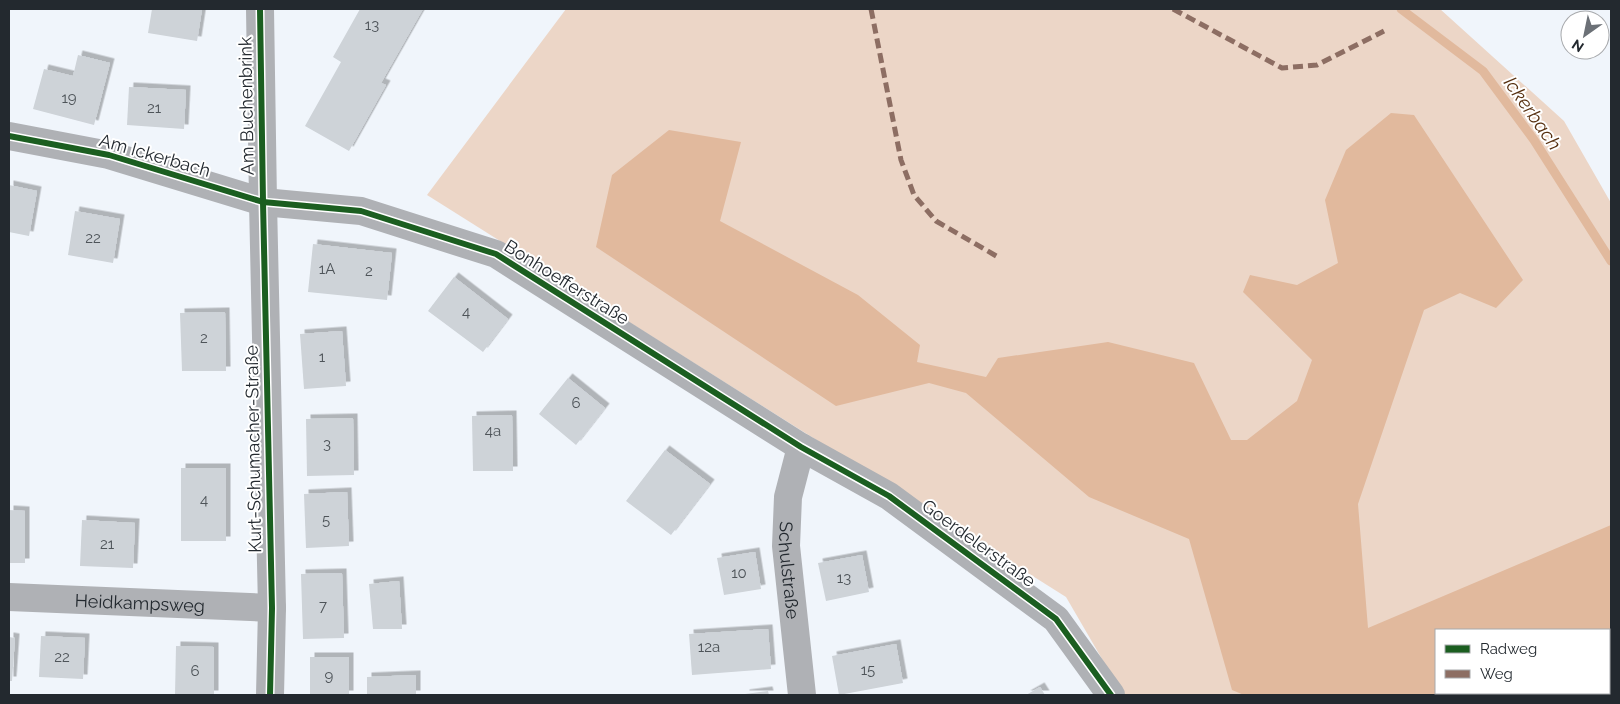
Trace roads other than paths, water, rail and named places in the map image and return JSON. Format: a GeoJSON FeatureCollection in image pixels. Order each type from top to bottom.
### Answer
{"type":"FeatureCollection","features":[{"type":"Feature","properties":{"kind":"street","name":"Am Buchenbrink"},"geometry":{"type":"LineString","coordinates":[[260,9],[262,202]]}},
{"type":"Feature","properties":{"kind":"street","name":"Am Ickerbach"},"geometry":{"type":"LineString","coordinates":[[9,136],[109,155],[262,202]]}},
{"type":"Feature","properties":{"kind":"street","name":"Bonhoefferstraße"},"geometry":{"type":"LineString","coordinates":[[262,202],[361,211],[496,254],[801,447]]}},
{"type":"Feature","properties":{"kind":"street","name":"Kurt-Schumacher-Straße"},"geometry":{"type":"LineString","coordinates":[[262,202],[272,608],[270,695]]}},
{"type":"Feature","properties":{"kind":"street","name":"Schulstraße"},"geometry":{"type":"LineString","coordinates":[[801,447],[788,497],[786,546],[802,695]]}},
{"type":"Feature","properties":{"kind":"street","name":"Goerdelerstraße"},"geometry":{"type":"LineString","coordinates":[[801,447],[889,496],[1056,619],[1111,695]]}},
{"type":"Feature","properties":{"kind":"street","name":"Heidkampsweg"},"geometry":{"type":"LineString","coordinates":[[9,597],[272,608]]}},
{"type":"Feature","properties":{"kind":"waterway","name":"Ickerbach"},"geometry":{"type":"LineString","coordinates":[[1401,9],[1483,71],[1534,140],[1611,261]]}}]}
